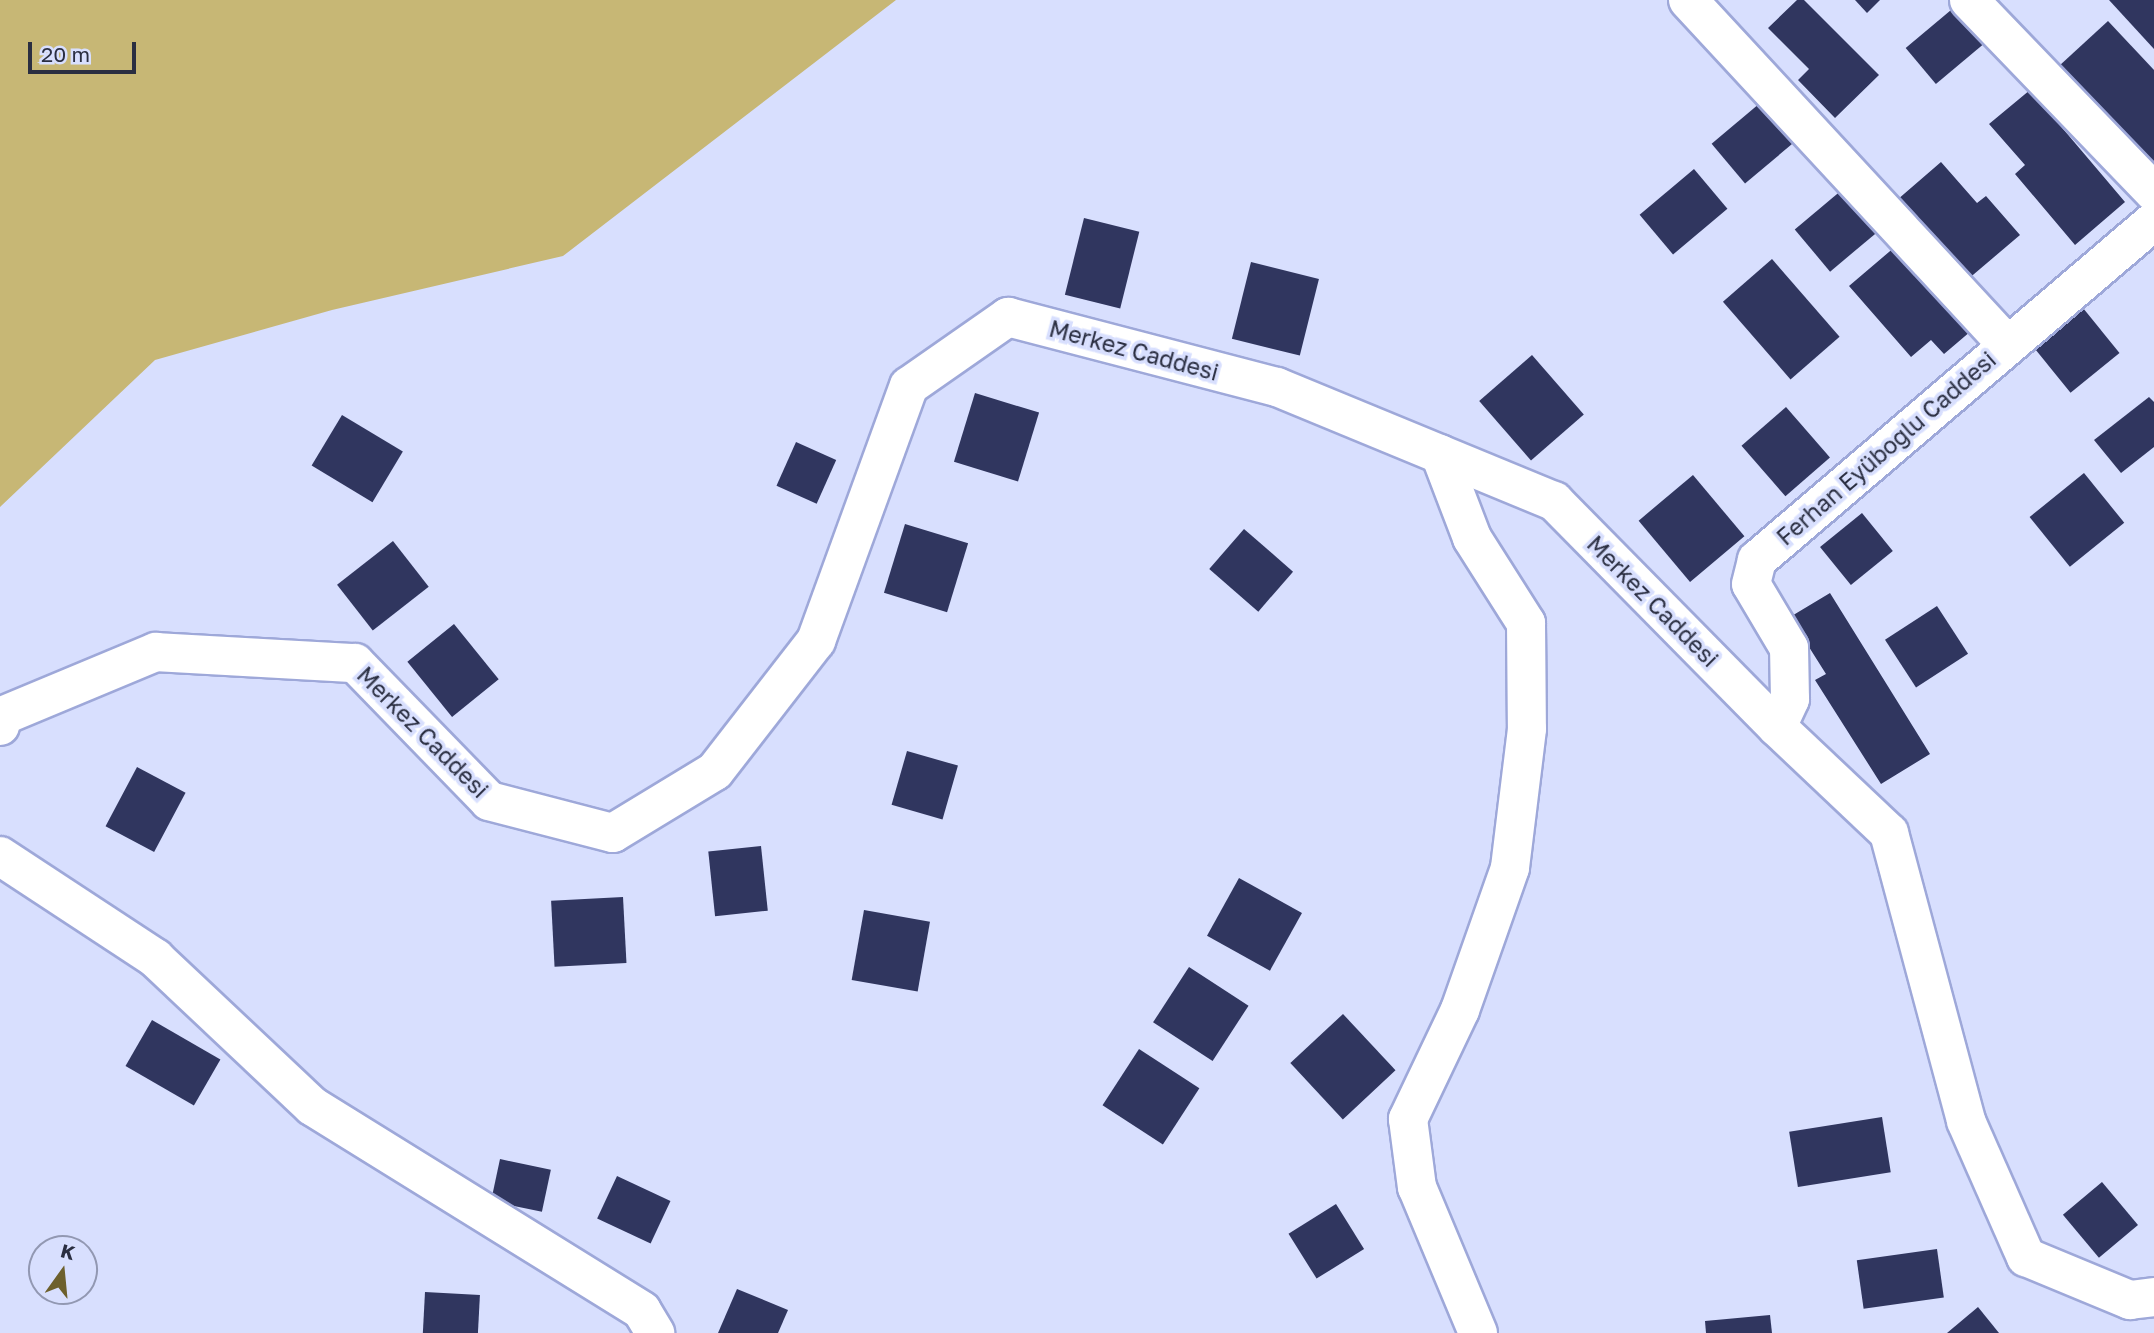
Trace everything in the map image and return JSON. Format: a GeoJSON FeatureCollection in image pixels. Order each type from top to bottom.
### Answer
{"type":"FeatureCollection","features":[{"type":"Feature","properties":{"kind":"street"},"geometry":{"type":"LineString","coordinates":[[1688,0],[2006,343]]}},
{"type":"Feature","properties":{"kind":"street"},"geometry":{"type":"LineString","coordinates":[[1969,0],[2154,192]]}},
{"type":"Feature","properties":{"kind":"street","name":"Ferhan Eyüboğlu Caddesi"},"geometry":{"type":"LineString","coordinates":[[1777,727],[1790,699],[1789,648],[1751,584],[1757,560],[2006,343],[2154,221]]}},
{"type":"Feature","properties":{"kind":"street","name":"Merkez Caddesi"},"geometry":{"type":"LineString","coordinates":[[0,726],[2,716],[156,652],[355,663],[489,801],[613,832],[715,771],[816,640],[909,386],[1008,317],[1277,387],[1554,502],[1777,727],[1889,833],[1966,1121],[2026,1257],[2130,1300],[2154,1297]]}},
{"type":"Feature","properties":{"kind":"street"},"geometry":{"type":"LineString","coordinates":[[1440,454],[1472,538],[1525,623],[1527,729],[1510,868],[1460,1010],[1408,1119],[1417,1187],[1478,1333]]}},
{"type":"Feature","properties":{"kind":"street"},"geometry":{"type":"LineString","coordinates":[[0,856],[155,958],[312,1106],[642,1311],[655,1333]]}},
{"type":"Feature","properties":{"kind":"shaded area"},"geometry":{"type":"Polygon","coordinates":[[[0,0],[896,0],[563,256],[332,310],[155,360],[0,507],[0,0]]]}},
{"type":"Feature","properties":{"kind":"building"},"geometry":{"type":"Polygon","coordinates":[[[1797,0],[1804,0],[1879,75],[1835,118],[1798,80],[1809,69],[1768,28],[1797,0]]]}},
{"type":"Feature","properties":{"kind":"building"},"geometry":{"type":"Polygon","coordinates":[[[1855,0],[1880,0],[1867,13],[1855,0]]]}},
{"type":"Feature","properties":{"kind":"building"},"geometry":{"type":"Polygon","coordinates":[[[2109,0],[2154,0],[2154,49],[2109,0]]]}},
{"type":"Feature","properties":{"kind":"building"},"geometry":{"type":"Polygon","coordinates":[[[1957,5],[1987,41],[1936,84],[1906,48],[1957,5]]]}},
{"type":"Feature","properties":{"kind":"building"},"geometry":{"type":"Polygon","coordinates":[[[2108,21],[2154,70],[2154,169],[2059,66],[2108,21]]]}},
{"type":"Feature","properties":{"kind":"building"},"geometry":{"type":"Polygon","coordinates":[[[2030,90],[2125,202],[2075,245],[2015,174],[2025,165],[1989,124],[2030,90]]]}},
{"type":"Feature","properties":{"kind":"building"},"geometry":{"type":"Polygon","coordinates":[[[1766,98],[1799,138],[1745,183],[1712,144],[1766,98]]]}},
{"type":"Feature","properties":{"kind":"building"},"geometry":{"type":"Polygon","coordinates":[[[1941,162],[1977,203],[1986,196],[2020,235],[1967,280],[1897,200],[1941,162]]]}},
{"type":"Feature","properties":{"kind":"building"},"geometry":{"type":"Polygon","coordinates":[[[1694,169],[1727,209],[1673,254],[1640,215],[1694,169]]]}},
{"type":"Feature","properties":{"kind":"building"},"geometry":{"type":"Polygon","coordinates":[[[1843,189],[1878,231],[1830,272],[1795,229],[1843,189]]]}},
{"type":"Feature","properties":{"kind":"building"},"geometry":{"type":"Polygon","coordinates":[[[1084,218],[1139,232],[1120,308],[1065,295],[1084,218]]]}},
{"type":"Feature","properties":{"kind":"building"},"geometry":{"type":"Polygon","coordinates":[[[1896,246],[1971,331],[1944,354],[1931,340],[1911,357],[1849,286],[1896,246]]]}},
{"type":"Feature","properties":{"kind":"building"},"geometry":{"type":"Polygon","coordinates":[[[1772,259],[1840,337],[1791,379],[1723,302],[1772,259]]]}},
{"type":"Feature","properties":{"kind":"building"},"geometry":{"type":"Polygon","coordinates":[[[1251,262],[1319,279],[1300,356],[1232,339],[1251,262]]]}},
{"type":"Feature","properties":{"kind":"building"},"geometry":{"type":"Polygon","coordinates":[[[2083,308],[2120,353],[2071,393],[2034,348],[2083,308]]]}},
{"type":"Feature","properties":{"kind":"building"},"geometry":{"type":"Polygon","coordinates":[[[1532,355],[1584,415],[1531,461],[1479,401],[1532,355]]]}},
{"type":"Feature","properties":{"kind":"building"},"geometry":{"type":"Polygon","coordinates":[[[975,393],[1039,413],[1018,481],[954,462],[975,393]]]}},
{"type":"Feature","properties":{"kind":"building"},"geometry":{"type":"Polygon","coordinates":[[[2149,397],[2154,402],[2154,447],[2121,473],[2094,440],[2149,397]]]}},
{"type":"Feature","properties":{"kind":"building"},"geometry":{"type":"Polygon","coordinates":[[[1786,407],[1830,458],[1785,496],[1741,446],[1786,407]]]}},
{"type":"Feature","properties":{"kind":"building"},"geometry":{"type":"Polygon","coordinates":[[[342,415],[403,452],[372,502],[312,466],[342,415]]]}},
{"type":"Feature","properties":{"kind":"building"},"geometry":{"type":"Polygon","coordinates":[[[796,442],[836,460],[817,504],[776,486],[796,442]]]}},
{"type":"Feature","properties":{"kind":"building"},"geometry":{"type":"Polygon","coordinates":[[[2084,473],[2124,523],[2070,567],[2030,517],[2084,473]]]}},
{"type":"Feature","properties":{"kind":"building"},"geometry":{"type":"Polygon","coordinates":[[[1693,475],[1744,536],[1690,582],[1639,521],[1693,475]]]}},
{"type":"Feature","properties":{"kind":"building"},"geometry":{"type":"Polygon","coordinates":[[[1862,513],[1893,551],[1851,585],[1820,547],[1862,513]]]}},
{"type":"Feature","properties":{"kind":"building"},"geometry":{"type":"Polygon","coordinates":[[[905,524],[968,543],[947,612],[884,593],[905,524]]]}},
{"type":"Feature","properties":{"kind":"building"},"geometry":{"type":"Polygon","coordinates":[[[1244,529],[1293,572],[1258,612],[1209,569],[1244,529]]]}},
{"type":"Feature","properties":{"kind":"building"},"geometry":{"type":"Polygon","coordinates":[[[393,541],[429,587],[373,630],[337,585],[393,541]]]}},
{"type":"Feature","properties":{"kind":"building"},"geometry":{"type":"Polygon","coordinates":[[[1830,593],[1930,754],[1881,784],[1815,680],[1826,674],[1790,617],[1830,593]]]}},
{"type":"Feature","properties":{"kind":"building"},"geometry":{"type":"Polygon","coordinates":[[[1937,606],[1968,654],[1916,688],[1885,640],[1937,606]]]}},
{"type":"Feature","properties":{"kind":"building"},"geometry":{"type":"Polygon","coordinates":[[[454,624],[499,679],[452,717],[407,662],[454,624]]]}},
{"type":"Feature","properties":{"kind":"building"},"geometry":{"type":"Polygon","coordinates":[[[907,751],[958,766],[943,819],[892,805],[907,751]]]}},
{"type":"Feature","properties":{"kind":"building"},"geometry":{"type":"Polygon","coordinates":[[[137,767],[186,793],[154,852],[106,826],[137,767]]]}},
{"type":"Feature","properties":{"kind":"building"},"geometry":{"type":"Polygon","coordinates":[[[761,846],[768,911],[715,916],[708,852],[761,846]]]}},
{"type":"Feature","properties":{"kind":"building"},"geometry":{"type":"Polygon","coordinates":[[[1239,878],[1302,913],[1270,971],[1207,936],[1239,878]]]}},
{"type":"Feature","properties":{"kind":"building"},"geometry":{"type":"Polygon","coordinates":[[[623,897],[626,963],[555,967],[551,901],[623,897]]]}},
{"type":"Feature","properties":{"kind":"building"},"geometry":{"type":"Polygon","coordinates":[[[864,910],[930,922],[918,992],[852,980],[864,910]]]}},
{"type":"Feature","properties":{"kind":"building"},"geometry":{"type":"Polygon","coordinates":[[[1189,967],[1249,1006],[1213,1061],[1153,1022],[1189,967]]]}},
{"type":"Feature","properties":{"kind":"building"},"geometry":{"type":"Polygon","coordinates":[[[1343,1014],[1396,1070],[1343,1119],[1290,1063],[1343,1014]]]}},
{"type":"Feature","properties":{"kind":"building"},"geometry":{"type":"Polygon","coordinates":[[[152,1020],[220,1060],[194,1105],[126,1066],[152,1020]]]}},
{"type":"Feature","properties":{"kind":"building"},"geometry":{"type":"Polygon","coordinates":[[[1139,1049],[1199,1088],[1163,1144],[1103,1105],[1139,1049]]]}},
{"type":"Feature","properties":{"kind":"building"},"geometry":{"type":"Polygon","coordinates":[[[1882,1117],[1891,1172],[1798,1187],[1789,1132],[1882,1117]]]}},
{"type":"Feature","properties":{"kind":"building"},"geometry":{"type":"Polygon","coordinates":[[[500,1159],[551,1170],[542,1212],[491,1201],[500,1159]]]}},
{"type":"Feature","properties":{"kind":"building"},"geometry":{"type":"Polygon","coordinates":[[[617,1176],[670,1201],[651,1244],[597,1219],[617,1176]]]}},
{"type":"Feature","properties":{"kind":"building"},"geometry":{"type":"Polygon","coordinates":[[[2102,1182],[2138,1225],[2099,1258],[2063,1215],[2102,1182]]]}},
{"type":"Feature","properties":{"kind":"building"},"geometry":{"type":"Polygon","coordinates":[[[1336,1204],[1364,1249],[1317,1279],[1289,1234],[1336,1204]]]}},
{"type":"Feature","properties":{"kind":"building"},"geometry":{"type":"Polygon","coordinates":[[[1937,1249],[1944,1298],[1864,1309],[1857,1260],[1937,1249]]]}},
{"type":"Feature","properties":{"kind":"building"},"geometry":{"type":"Polygon","coordinates":[[[737,1289],[788,1310],[778,1333],[718,1333],[737,1289]]]}},
{"type":"Feature","properties":{"kind":"building"},"geometry":{"type":"Polygon","coordinates":[[[425,1292],[480,1295],[478,1333],[423,1333],[425,1292]]]}},
{"type":"Feature","properties":{"kind":"building"},"geometry":{"type":"Polygon","coordinates":[[[1978,1307],[1999,1333],[1947,1333],[1978,1307]]]}},
{"type":"Feature","properties":{"kind":"building"},"geometry":{"type":"Polygon","coordinates":[[[1770,1315],[1772,1333],[1706,1333],[1705,1321],[1770,1315]]]}}]}
